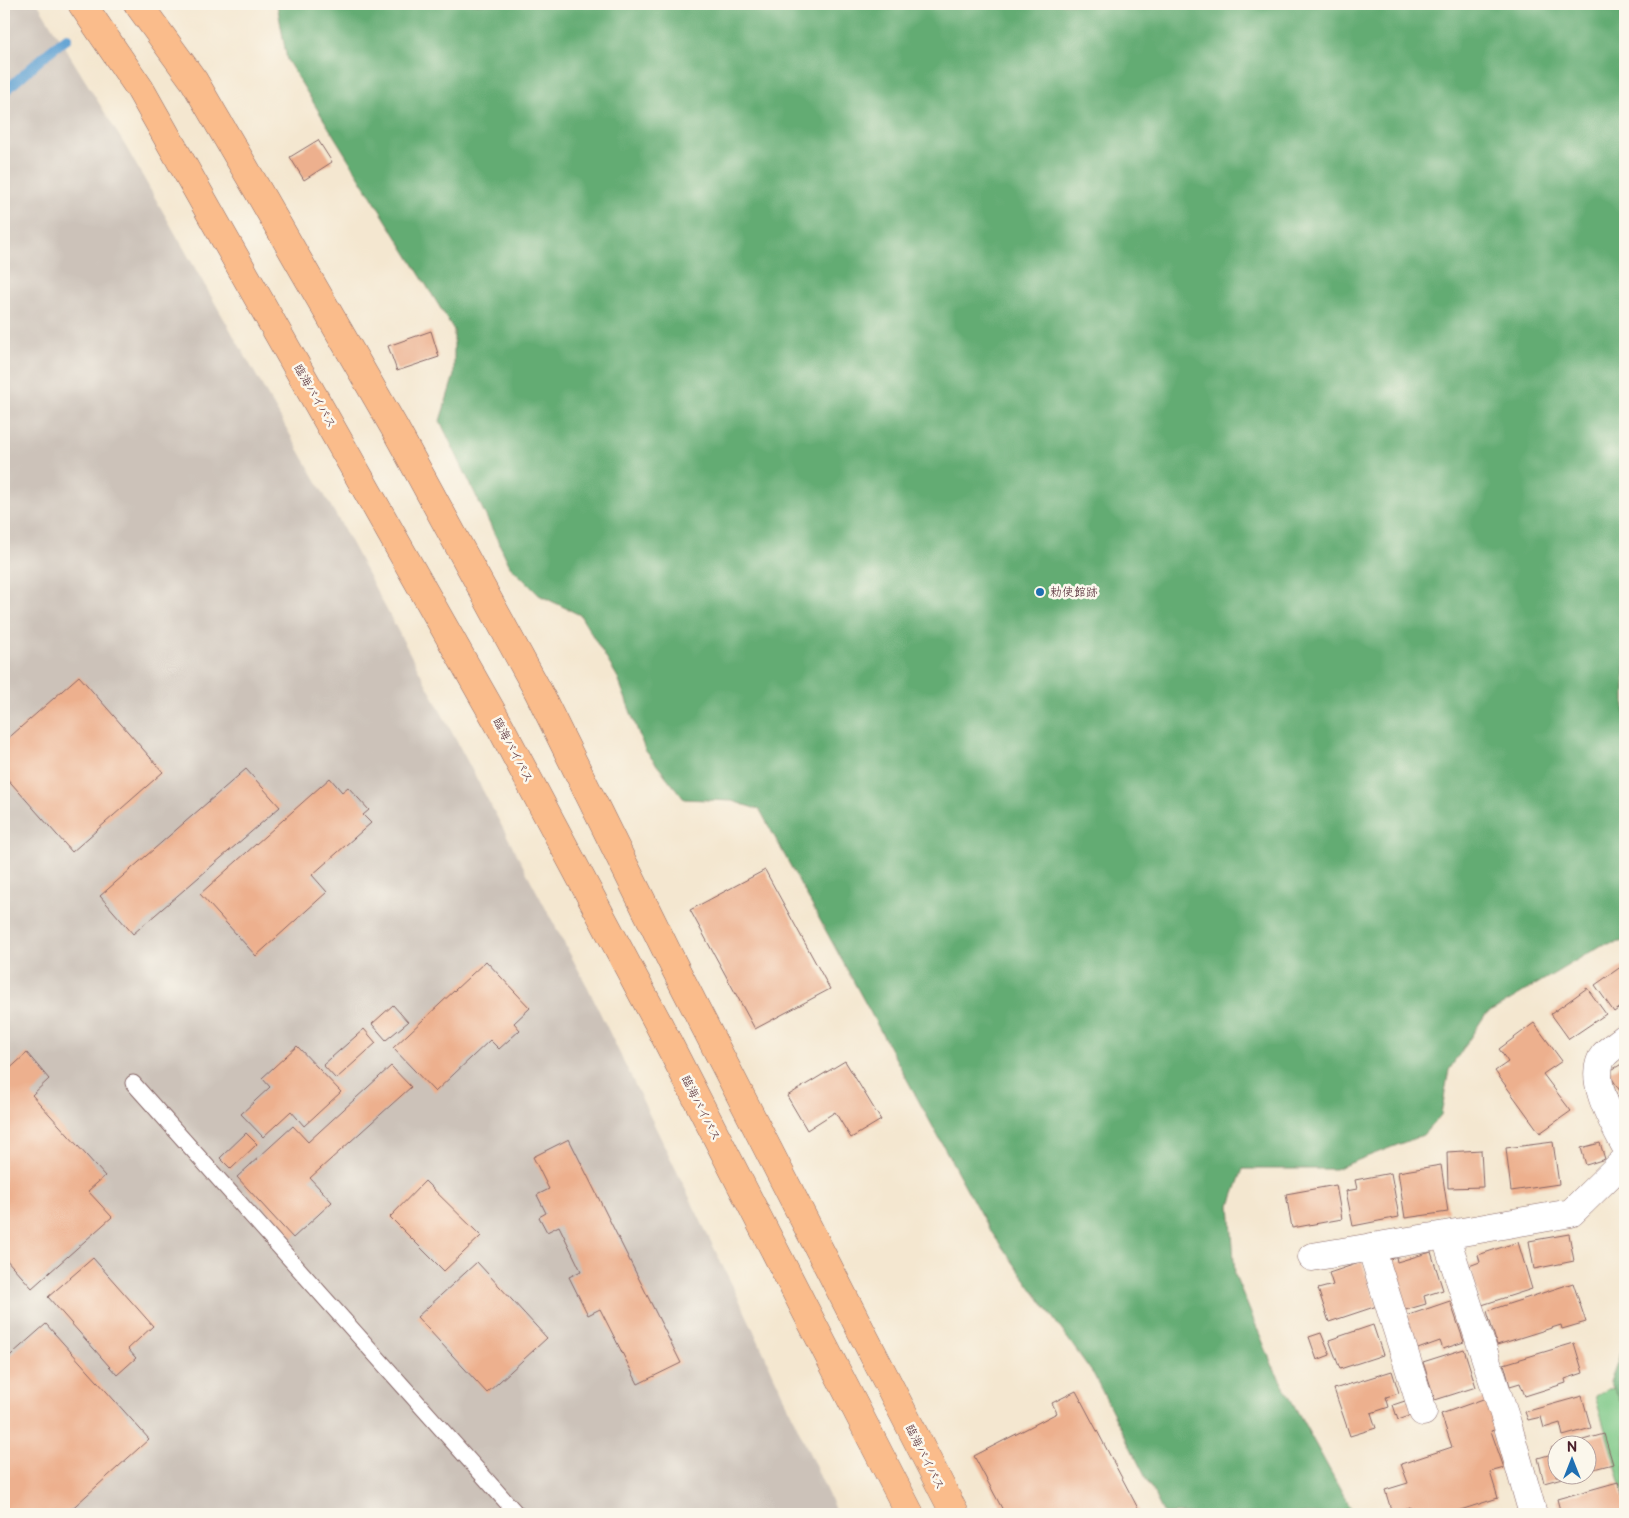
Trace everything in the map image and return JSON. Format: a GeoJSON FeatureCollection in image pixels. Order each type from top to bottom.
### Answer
{"type":"FeatureCollection","features":[{"type":"Feature","properties":{"kind":"highway","name":"臨海バイパス"},"geometry":{"type":"LineString","coordinates":[[82,4],[140,89],[501,728],[658,1023],[910,1514]]}},
{"type":"Feature","properties":{"kind":"highway","name":"臨海バイパス"},"geometry":{"type":"LineString","coordinates":[[138,4],[194,81],[252,180],[394,427],[538,691],[675,968],[955,1514]]}},
{"type":"Feature","properties":{"kind":"street"},"geometry":{"type":"LineString","coordinates":[[1625,1038],[1604,1055],[1598,1067],[1598,1076],[1607,1110],[1625,1145]]}},
{"type":"Feature","properties":{"kind":"street"},"geometry":{"type":"LineString","coordinates":[[1312,1257],[1571,1213],[1625,1160]]}},
{"type":"Feature","properties":{"kind":"street"},"geometry":{"type":"LineString","coordinates":[[1445,1235],[1507,1423],[1533,1514]]}},
{"type":"Feature","properties":{"kind":"street"},"geometry":{"type":"LineString","coordinates":[[1371,1247],[1423,1412]]}},
{"type":"Feature","properties":{"kind":"lane"},"geometry":{"type":"LineString","coordinates":[[133,1084],[517,1514]]}},
{"type":"Feature","properties":{"kind":"shaded area"},"geometry":{"type":"Polygon","coordinates":[[[4,4],[38,4],[126,147],[341,524],[587,986],[747,1316],[837,1514],[4,1514],[4,4]]]}},
{"type":"Feature","properties":{"kind":"green space"},"geometry":{"type":"Polygon","coordinates":[[[277,4],[1625,4],[1625,941],[1602,945],[1485,1015],[1449,1070],[1441,1115],[1423,1135],[1335,1169],[1243,1169],[1230,1205],[1235,1275],[1274,1369],[1354,1514],[1164,1514],[1094,1375],[987,1226],[760,810],[732,801],[684,799],[645,750],[617,676],[580,615],[539,595],[510,566],[440,421],[454,375],[454,330],[287,60],[277,4]]]}},
{"type":"Feature","properties":{"kind":"green space"},"geometry":{"type":"Polygon","coordinates":[[[1625,1341],[1625,1409],[1610,1382],[1625,1341]]]}},
{"type":"Feature","properties":{"kind":"green space"},"geometry":{"type":"Polygon","coordinates":[[[1625,1387],[1625,1498],[1595,1396],[1608,1389],[1625,1387]]]}},
{"type":"Feature","properties":{"kind":"building"},"geometry":{"type":"Polygon","coordinates":[[[318,140],[332,162],[304,180],[290,157],[318,140]]]}},
{"type":"Feature","properties":{"kind":"building"},"geometry":{"type":"Polygon","coordinates":[[[431,331],[439,357],[397,371],[388,346],[431,331]]]}},
{"type":"Feature","properties":{"kind":"building"},"geometry":{"type":"Polygon","coordinates":[[[79,676],[163,772],[72,852],[4,775],[4,742],[79,676]]]}},
{"type":"Feature","properties":{"kind":"building"},"geometry":{"type":"Polygon","coordinates":[[[246,769],[280,807],[133,934],[100,896],[246,769]]]}},
{"type":"Feature","properties":{"kind":"building"},"geometry":{"type":"Polygon","coordinates":[[[330,778],[342,792],[348,787],[369,810],[363,815],[371,823],[312,875],[327,892],[256,956],[200,894],[330,778]]]}},
{"type":"Feature","properties":{"kind":"building"},"geometry":{"type":"Polygon","coordinates":[[[765,870],[830,989],[755,1029],[690,910],[765,870]]]}},
{"type":"Feature","properties":{"kind":"building"},"geometry":{"type":"Polygon","coordinates":[[[486,961],[530,1008],[514,1023],[520,1030],[499,1049],[490,1040],[435,1092],[393,1048],[486,961]]]}},
{"type":"Feature","properties":{"kind":"building"},"geometry":{"type":"Polygon","coordinates":[[[1625,964],[1625,1004],[1614,1012],[1595,985],[1625,964]]]}},
{"type":"Feature","properties":{"kind":"building"},"geometry":{"type":"Polygon","coordinates":[[[1587,988],[1606,1014],[1569,1039],[1551,1014],[1587,988]]]}},
{"type":"Feature","properties":{"kind":"building"},"geometry":{"type":"Polygon","coordinates":[[[393,1005],[408,1022],[386,1040],[372,1024],[393,1005]]]}},
{"type":"Feature","properties":{"kind":"building"},"geometry":{"type":"Polygon","coordinates":[[[1534,1023],[1562,1061],[1543,1074],[1571,1111],[1540,1133],[1495,1071],[1508,1062],[1499,1049],[1534,1023]]]}},
{"type":"Feature","properties":{"kind":"building"},"geometry":{"type":"Polygon","coordinates":[[[364,1029],[376,1043],[336,1079],[323,1065],[364,1029]]]}},
{"type":"Feature","properties":{"kind":"building"},"geometry":{"type":"Polygon","coordinates":[[[297,1046],[341,1092],[304,1126],[291,1111],[263,1137],[241,1114],[270,1087],[262,1078],[297,1046]]]}},
{"type":"Feature","properties":{"kind":"building"},"geometry":{"type":"Polygon","coordinates":[[[27,1053],[49,1079],[32,1095],[105,1176],[88,1191],[112,1217],[32,1288],[4,1257],[4,1074],[27,1053]]]}},
{"type":"Feature","properties":{"kind":"building"},"geometry":{"type":"Polygon","coordinates":[[[845,1061],[881,1120],[851,1138],[835,1112],[807,1130],[787,1096],[845,1061]]]}},
{"type":"Feature","properties":{"kind":"building"},"geometry":{"type":"Polygon","coordinates":[[[1625,1062],[1625,1099],[1608,1072],[1625,1062]]]}},
{"type":"Feature","properties":{"kind":"building"},"geometry":{"type":"Polygon","coordinates":[[[391,1066],[411,1087],[310,1178],[332,1202],[293,1238],[237,1177],[293,1126],[308,1142],[391,1066]]]}},
{"type":"Feature","properties":{"kind":"building"},"geometry":{"type":"Polygon","coordinates":[[[246,1133],[257,1144],[231,1169],[220,1158],[246,1133]]]}},
{"type":"Feature","properties":{"kind":"building"},"geometry":{"type":"Polygon","coordinates":[[[569,1139],[681,1363],[638,1384],[600,1309],[588,1315],[569,1277],[581,1271],[559,1226],[547,1232],[539,1217],[546,1213],[537,1195],[549,1189],[533,1157],[569,1139]]]}},
{"type":"Feature","properties":{"kind":"building"},"geometry":{"type":"Polygon","coordinates":[[[1553,1142],[1559,1184],[1511,1191],[1506,1148],[1553,1142]]]}},
{"type":"Feature","properties":{"kind":"building"},"geometry":{"type":"Polygon","coordinates":[[[1600,1143],[1605,1159],[1586,1165],[1581,1148],[1600,1143]]]}},
{"type":"Feature","properties":{"kind":"building"},"geometry":{"type":"Polygon","coordinates":[[[1481,1150],[1483,1187],[1448,1188],[1447,1152],[1481,1150]]]}},
{"type":"Feature","properties":{"kind":"building"},"geometry":{"type":"Polygon","coordinates":[[[1441,1165],[1448,1212],[1405,1218],[1398,1172],[1441,1165]]]}},
{"type":"Feature","properties":{"kind":"building"},"geometry":{"type":"Polygon","coordinates":[[[1391,1173],[1399,1217],[1353,1226],[1346,1191],[1357,1189],[1355,1180],[1391,1173]]]}},
{"type":"Feature","properties":{"kind":"building"},"geometry":{"type":"Polygon","coordinates":[[[425,1181],[481,1236],[444,1271],[390,1217],[425,1181]]]}},
{"type":"Feature","properties":{"kind":"building"},"geometry":{"type":"Polygon","coordinates":[[[1336,1185],[1342,1219],[1292,1228],[1286,1194],[1336,1185]]]}},
{"type":"Feature","properties":{"kind":"building"},"geometry":{"type":"Polygon","coordinates":[[[1569,1234],[1574,1261],[1534,1269],[1529,1241],[1569,1234]]]}},
{"type":"Feature","properties":{"kind":"building"},"geometry":{"type":"Polygon","coordinates":[[[1518,1242],[1532,1289],[1482,1305],[1469,1266],[1480,1262],[1478,1255],[1518,1242]]]}},
{"type":"Feature","properties":{"kind":"building"},"geometry":{"type":"Polygon","coordinates":[[[1431,1252],[1443,1290],[1424,1296],[1426,1304],[1402,1311],[1387,1260],[1396,1257],[1397,1262],[1431,1252]]]}},
{"type":"Feature","properties":{"kind":"building"},"geometry":{"type":"Polygon","coordinates":[[[93,1258],[153,1326],[128,1349],[136,1358],[117,1375],[48,1297],[93,1258]]]}},
{"type":"Feature","properties":{"kind":"building"},"geometry":{"type":"Polygon","coordinates":[[[477,1262],[547,1338],[487,1393],[417,1317],[477,1262]]]}},
{"type":"Feature","properties":{"kind":"building"},"geometry":{"type":"Polygon","coordinates":[[[1362,1262],[1377,1306],[1329,1322],[1318,1289],[1333,1285],[1329,1273],[1362,1262]]]}},
{"type":"Feature","properties":{"kind":"building"},"geometry":{"type":"Polygon","coordinates":[[[1573,1283],[1586,1322],[1562,1329],[1561,1325],[1497,1345],[1487,1311],[1573,1283]]]}},
{"type":"Feature","properties":{"kind":"building"},"geometry":{"type":"Polygon","coordinates":[[[1450,1301],[1464,1342],[1443,1349],[1440,1341],[1415,1350],[1403,1317],[1450,1301]]]}},
{"type":"Feature","properties":{"kind":"building"},"geometry":{"type":"Polygon","coordinates":[[[46,1324],[149,1439],[66,1514],[4,1514],[4,1361],[46,1324]]]}},
{"type":"Feature","properties":{"kind":"building"},"geometry":{"type":"Polygon","coordinates":[[[1373,1325],[1383,1355],[1340,1369],[1329,1340],[1373,1325]]]}},
{"type":"Feature","properties":{"kind":"building"},"geometry":{"type":"Polygon","coordinates":[[[1321,1333],[1330,1355],[1317,1360],[1309,1337],[1321,1333]]]}},
{"type":"Feature","properties":{"kind":"building"},"geometry":{"type":"Polygon","coordinates":[[[1574,1343],[1583,1373],[1565,1379],[1566,1383],[1525,1396],[1520,1383],[1510,1386],[1504,1364],[1574,1343]]]}},
{"type":"Feature","properties":{"kind":"building"},"geometry":{"type":"Polygon","coordinates":[[[1464,1349],[1476,1387],[1435,1400],[1423,1362],[1464,1349]]]}},
{"type":"Feature","properties":{"kind":"building"},"geometry":{"type":"Polygon","coordinates":[[[1392,1371],[1399,1393],[1386,1397],[1389,1407],[1371,1413],[1376,1428],[1350,1436],[1334,1389],[1392,1371]]]}},
{"type":"Feature","properties":{"kind":"building"},"geometry":{"type":"Polygon","coordinates":[[[1076,1391],[1141,1514],[1005,1514],[974,1456],[1057,1413],[1052,1403],[1076,1391]]]}},
{"type":"Feature","properties":{"kind":"building"},"geometry":{"type":"Polygon","coordinates":[[[1582,1396],[1591,1428],[1563,1436],[1560,1423],[1544,1428],[1541,1417],[1528,1420],[1525,1412],[1582,1396]]]}},
{"type":"Feature","properties":{"kind":"building"},"geometry":{"type":"Polygon","coordinates":[[[1414,1398],[1418,1413],[1398,1420],[1393,1405],[1414,1398]]]}},
{"type":"Feature","properties":{"kind":"building"},"geometry":{"type":"Polygon","coordinates":[[[1486,1398],[1497,1429],[1491,1431],[1504,1468],[1490,1472],[1498,1498],[1448,1514],[1413,1514],[1410,1507],[1392,1513],[1385,1490],[1408,1483],[1401,1464],[1452,1447],[1441,1414],[1486,1398]]]}},
{"type":"Feature","properties":{"kind":"building"},"geometry":{"type":"Polygon","coordinates":[[[1604,1434],[1613,1464],[1596,1468],[1596,1436],[1604,1434]]]}},
{"type":"Feature","properties":{"kind":"building"},"geometry":{"type":"Polygon","coordinates":[[[1546,1456],[1546,1482],[1544,1483],[1538,1458],[1546,1456]]]}},
{"type":"Feature","properties":{"kind":"building"},"geometry":{"type":"Polygon","coordinates":[[[1618,1482],[1625,1514],[1561,1514],[1557,1499],[1618,1482]]]}},
{"type":"Feature","properties":{"kind":"waterway"},"geometry":{"type":"LineString","coordinates":[[4,92],[67,38]]}},
{"type":"Feature","properties":{"kind":"place","name":"勅使館跡"},"geometry":{"type":"Point","coordinates":[1040,592]}}]}
